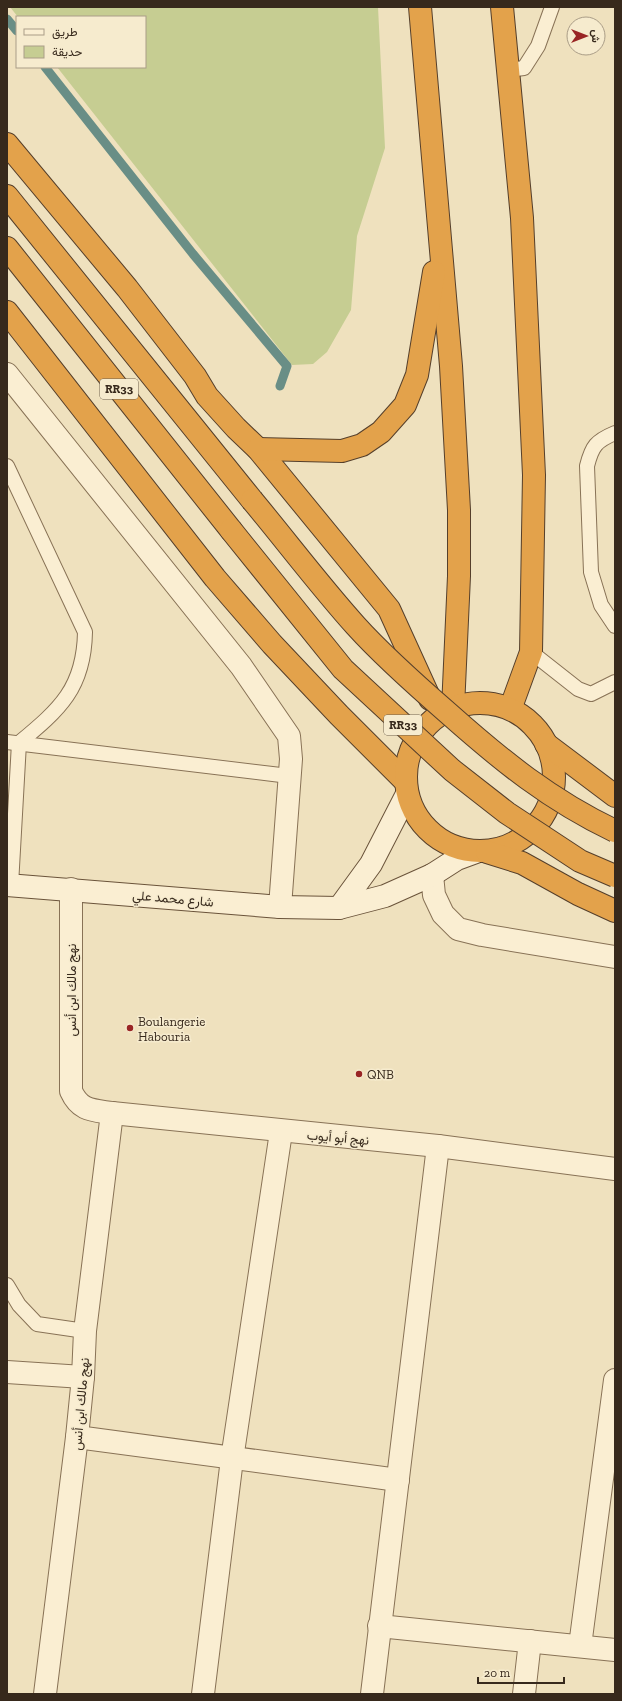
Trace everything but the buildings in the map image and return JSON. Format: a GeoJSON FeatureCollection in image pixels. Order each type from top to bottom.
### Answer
{"type":"FeatureCollection","features":[{"type":"Feature","properties":{"kind":"highway"},"geometry":{"type":"LineString","coordinates":[[420,7],[451,366],[459,510],[459,576],[445,712]]}},
{"type":"Feature","properties":{"kind":"highway"},"geometry":{"type":"LineString","coordinates":[[502,7],[522,218],[534,475],[531,652],[511,707]]}},
{"type":"Feature","properties":{"kind":"highway"},"geometry":{"type":"LineString","coordinates":[[7,144],[127,288],[195,376],[207,396],[258,449],[389,609],[445,712]]}},
{"type":"Feature","properties":{"kind":"highway"},"geometry":{"type":"LineString","coordinates":[[258,449],[342,451],[362,445],[381,432],[406,405],[417,375],[435,269],[435,189]]}},
{"type":"Feature","properties":{"kind":"highway","name":"RR33"},"geometry":{"type":"LineString","coordinates":[[7,196],[356,626],[423,691],[502,760],[540,789],[588,818],[615,832]]}},
{"type":"Feature","properties":{"kind":"highway","name":"RR33"},"geometry":{"type":"LineString","coordinates":[[7,248],[343,669],[452,770],[507,813],[580,860],[615,876]]}},
{"type":"Feature","properties":{"kind":"highway"},"geometry":{"type":"LineString","coordinates":[[7,312],[215,578],[261,632],[407,788]]}},
{"type":"Feature","properties":{"kind":"highway"},"geometry":{"type":"LineString","coordinates":[[481,852],[507,847],[525,837],[539,822],[549,804],[554,784],[553,763],[546,744],[534,726],[511,707],[488,703],[470,703],[445,712],[424,729],[413,745],[407,763],[407,788],[416,816],[432,834],[452,847],[481,852],[522,863],[578,894],[615,911]]}},
{"type":"Feature","properties":{"kind":"highway"},"geometry":{"type":"LineString","coordinates":[[546,744],[615,796]]}},
{"type":"Feature","properties":{"kind":"street"},"geometry":{"type":"LineString","coordinates":[[7,374],[241,666],[289,736],[291,759],[280,907]]}},
{"type":"Feature","properties":{"kind":"street"},"geometry":{"type":"LineString","coordinates":[[339,908],[371,864],[407,788]]}},
{"type":"Feature","properties":{"kind":"street","name":"شارع محمد علي"},"geometry":{"type":"LineString","coordinates":[[9,885],[280,907],[339,908],[385,896],[432,875],[457,859],[481,852]]}},
{"type":"Feature","properties":{"kind":"street"},"geometry":{"type":"LineString","coordinates":[[432,875],[434,896],[443,914],[458,928],[482,936],[615,957]]}},
{"type":"Feature","properties":{"kind":"street","name":"نهج مالك ابن أنس"},"geometry":{"type":"LineString","coordinates":[[71,889],[71,1091]]}},
{"type":"Feature","properties":{"kind":"street","name":"نهج أبو أيوب"},"geometry":{"type":"LineString","coordinates":[[71,1091],[80,1105],[87,1109],[112,1113],[281,1132],[438,1146],[615,1169]]}},
{"type":"Feature","properties":{"kind":"street","name":"نهج مالك ابن أنس"},"geometry":{"type":"LineString","coordinates":[[45,1694],[84,1377],[85,1331],[112,1113]]}},
{"type":"Feature","properties":{"kind":"street"},"geometry":{"type":"LineString","coordinates":[[203,1694],[232,1459],[281,1132]]}},
{"type":"Feature","properties":{"kind":"street"},"geometry":{"type":"LineString","coordinates":[[372,1694],[438,1146]]}},
{"type":"Feature","properties":{"kind":"street"},"geometry":{"type":"LineString","coordinates":[[7,1372],[84,1377]]}},
{"type":"Feature","properties":{"kind":"street"},"geometry":{"type":"LineString","coordinates":[[580,1646],[615,1380]]}},
{"type":"Feature","properties":{"kind":"street"},"geometry":{"type":"LineString","coordinates":[[77,1437],[232,1459],[398,1480]]}},
{"type":"Feature","properties":{"kind":"street"},"geometry":{"type":"LineString","coordinates":[[379,1626],[615,1650]]}},
{"type":"Feature","properties":{"kind":"street"},"geometry":{"type":"LineString","coordinates":[[524,1694],[530,1641]]}},
{"type":"Feature","properties":{"kind":"lane"},"geometry":{"type":"LineString","coordinates":[[508,70],[524,68],[538,46],[552,7]]}},
{"type":"Feature","properties":{"kind":"lane"},"geometry":{"type":"LineString","coordinates":[[615,434],[599,440],[590,452],[588,466],[588,492],[591,572],[601,605],[615,626]]}},
{"type":"Feature","properties":{"kind":"lane"},"geometry":{"type":"LineString","coordinates":[[7,466],[85,632],[84,654],[72,690],[52,716],[13,743]]}},
{"type":"Feature","properties":{"kind":"lane"},"geometry":{"type":"LineString","coordinates":[[531,652],[578,690],[591,694],[615,682]]}},
{"type":"Feature","properties":{"kind":"lane"},"geometry":{"type":"LineString","coordinates":[[13,743],[289,776]]}},
{"type":"Feature","properties":{"kind":"lane"},"geometry":{"type":"LineString","coordinates":[[9,885],[13,743]]}},
{"type":"Feature","properties":{"kind":"lane"},"geometry":{"type":"LineString","coordinates":[[7,1285],[18,1305],[37,1324],[85,1331]]}},
{"type":"Feature","properties":{"kind":"green space"},"geometry":{"type":"Polygon","coordinates":[[[10,7],[378,7],[385,148],[357,236],[351,310],[327,352],[313,364],[292,365],[58,68],[146,68],[146,16],[17,16],[10,7]]]}},
{"type":"Feature","properties":{"kind":"waterway"},"geometry":{"type":"LineString","coordinates":[[7,19],[16,30]]}},
{"type":"Feature","properties":{"kind":"waterway"},"geometry":{"type":"LineString","coordinates":[[46,68],[193,254],[287,366],[280,386]]}},
{"type":"Feature","properties":{"kind":"place","name":"Boulangerie Habouria"},"geometry":{"type":"Point","coordinates":[130,1028]}},
{"type":"Feature","properties":{"kind":"place","name":"QNB"},"geometry":{"type":"Point","coordinates":[359,1074]}}]}
